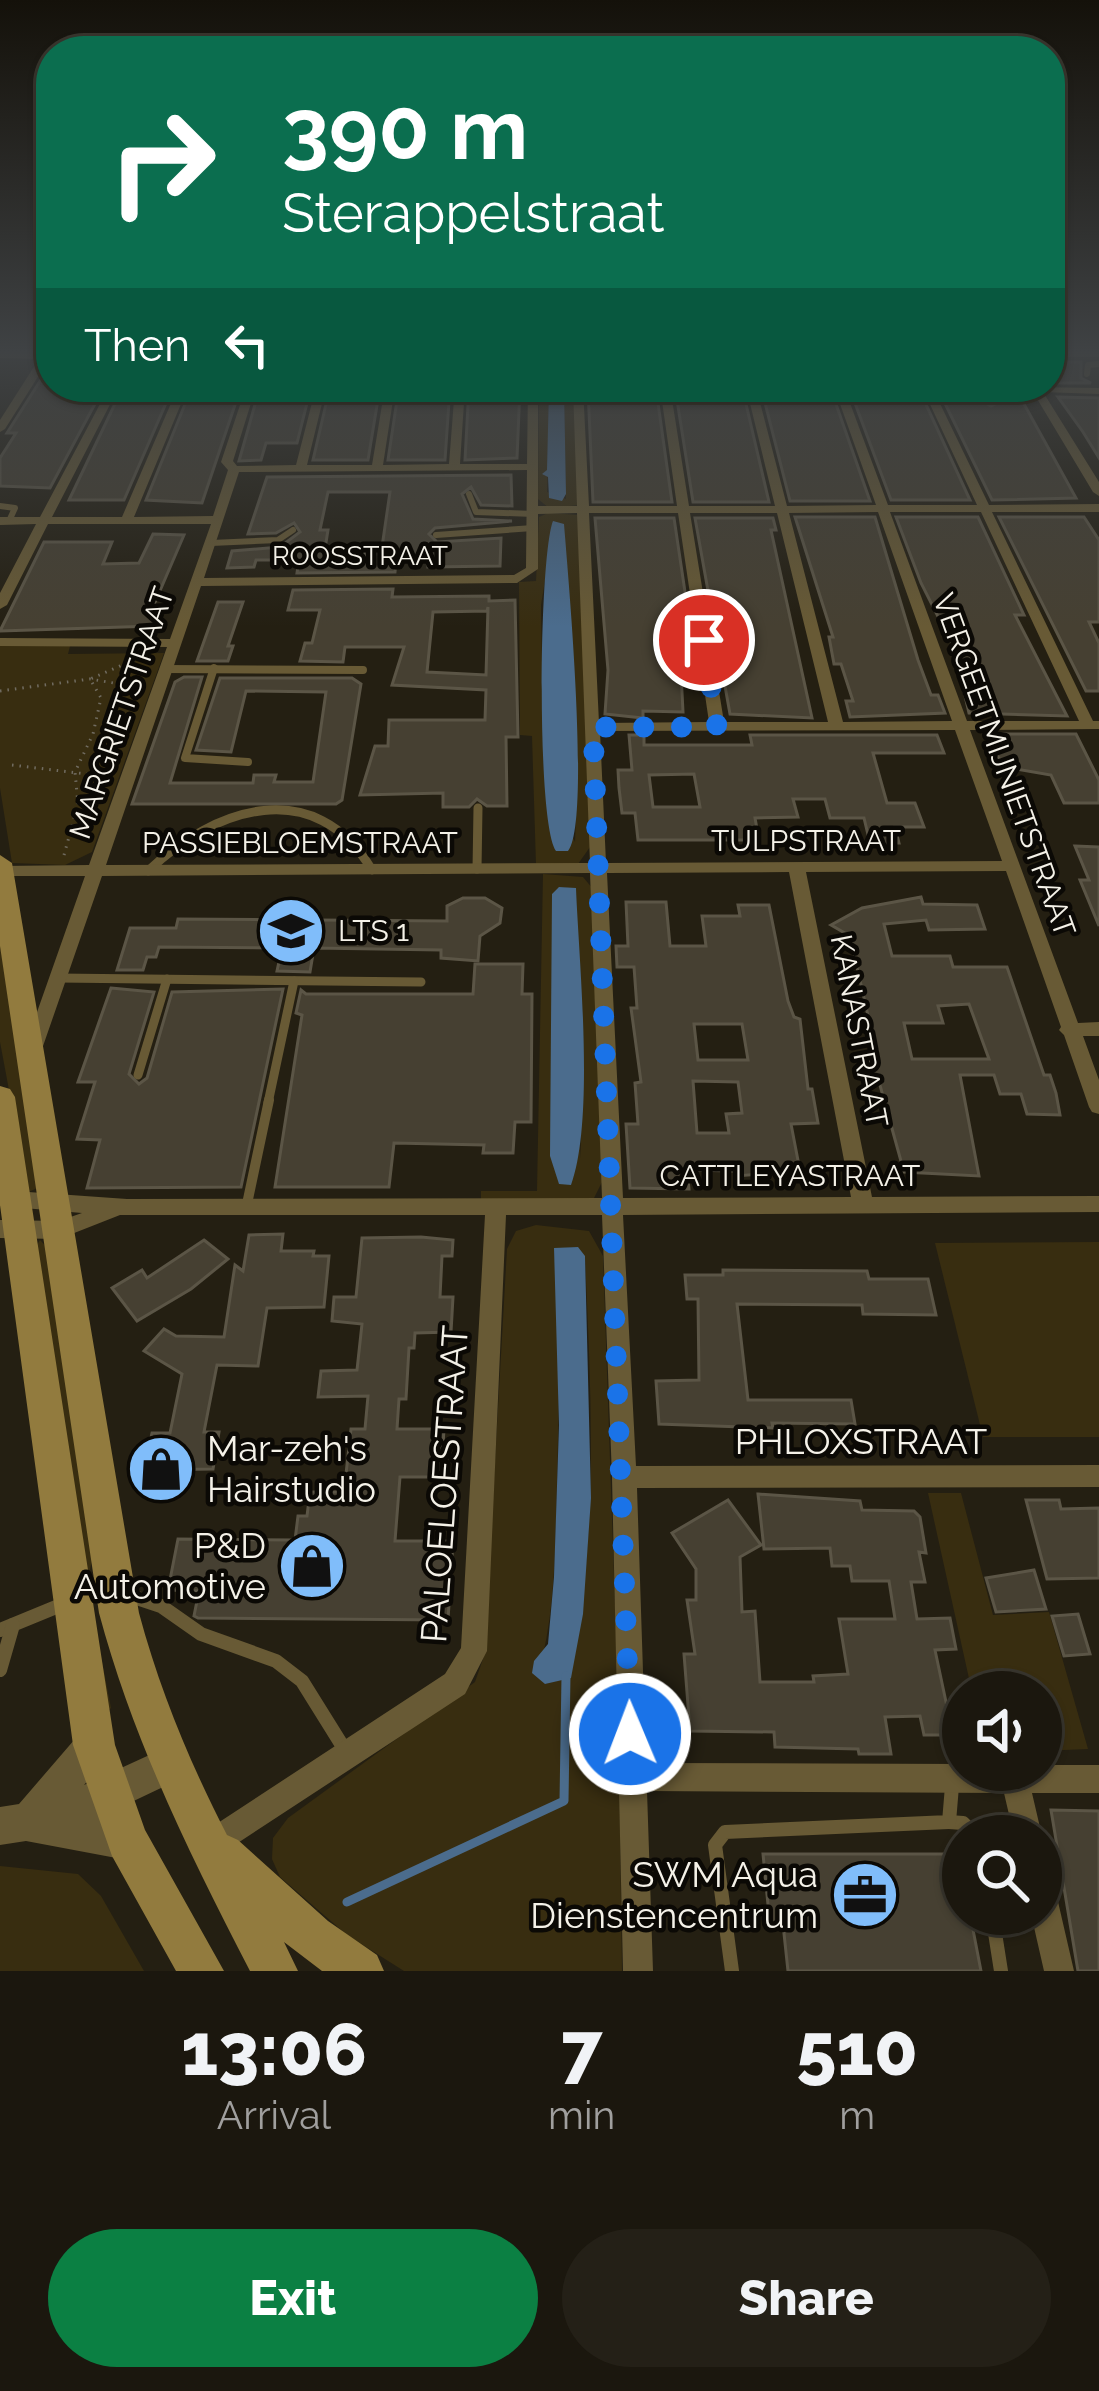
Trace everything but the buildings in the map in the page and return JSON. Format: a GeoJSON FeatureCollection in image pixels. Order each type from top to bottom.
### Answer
{"type":"FeatureCollection","features":[{"type":"Feature","properties":{"kind":"main road"},"geometry":{"type":"LineString","coordinates":[[0,868],[136,1685],[169,1765],[275,1971]]}},
{"type":"Feature","properties":{"kind":"main road"},"geometry":{"type":"LineString","coordinates":[[0,1097],[8,1214],[94,1745],[127,1841],[201,1971]]}},
{"type":"Feature","properties":{"kind":"main road"},"geometry":{"type":"LineString","coordinates":[[211,1844],[312,1937],[361,1971]]}},
{"type":"Feature","properties":{"kind":"street"},"geometry":{"type":"LineString","coordinates":[[0,605],[85,443]]}},
{"type":"Feature","properties":{"kind":"street"},"geometry":{"type":"LineString","coordinates":[[126,521],[159,443]]}},
{"type":"Feature","properties":{"kind":"street","name":"MARGRIETSTRAAT"},"geometry":{"type":"LineString","coordinates":[[30,1059],[211,543],[234,470],[227,462],[233,443]]}},
{"type":"Feature","properties":{"kind":"street"},"geometry":{"type":"LineString","coordinates":[[301,467],[307,443]]}},
{"type":"Feature","properties":{"kind":"street"},"geometry":{"type":"LineString","coordinates":[[377,467],[381,443]]}},
{"type":"Feature","properties":{"kind":"street"},"geometry":{"type":"LineString","coordinates":[[454,467],[456,443]]}},
{"type":"Feature","properties":{"kind":"street"},"geometry":{"type":"LineString","coordinates":[[534,443],[534,517],[583,509],[1099,508]]}},
{"type":"Feature","properties":{"kind":"street"},"geometry":{"type":"LineString","coordinates":[[580,443],[624,1477],[638,1971]]}},
{"type":"Feature","properties":{"kind":"street"},"geometry":{"type":"LineString","coordinates":[[674,443],[717,727]]}},
{"type":"Feature","properties":{"kind":"street"},"geometry":{"type":"LineString","coordinates":[[766,443],[837,728]]}},
{"type":"Feature","properties":{"kind":"street","name":"VERGEETMIJNIETSTRAAT"},"geometry":{"type":"LineString","coordinates":[[859,443],[1099,1107]]}},
{"type":"Feature","properties":{"kind":"street"},"geometry":{"type":"LineString","coordinates":[[593,727],[1093,725],[954,443]]}},
{"type":"Feature","properties":{"kind":"street"},"geometry":{"type":"LineString","coordinates":[[1069,443],[1099,492]]}},
{"type":"Feature","properties":{"kind":"street"},"geometry":{"type":"LineString","coordinates":[[234,470],[534,467]]}},
{"type":"Feature","properties":{"kind":"street","name":"ROOSSTRAAT"},"geometry":{"type":"LineString","coordinates":[[197,582],[523,578],[532,569],[534,517]]}},
{"type":"Feature","properties":{"kind":"street"},"geometry":{"type":"LineString","coordinates":[[4,521],[218,520]]}},
{"type":"Feature","properties":{"kind":"street"},"geometry":{"type":"LineString","coordinates":[[0,642],[173,643]]}},
{"type":"Feature","properties":{"kind":"street","name":"TULPSTRAAT"},"geometry":{"type":"LineString","coordinates":[[599,868],[1013,866]]}},
{"type":"Feature","properties":{"kind":"street","name":"PASSIEBLOEMSTRAAT"},"geometry":{"type":"LineString","coordinates":[[0,868],[599,868]]}},
{"type":"Feature","properties":{"kind":"street","name":"KANASTRAAT"},"geometry":{"type":"LineString","coordinates":[[797,868],[863,1206]]}},
{"type":"Feature","properties":{"kind":"street"},"geometry":{"type":"LineString","coordinates":[[1068,1030],[1099,1029]]}},
{"type":"Feature","properties":{"kind":"street","name":"CATTLEYASTRAAT"},"geometry":{"type":"LineString","coordinates":[[58,1216],[122,1207],[247,1204],[496,1210],[1099,1204]]}},
{"type":"Feature","properties":{"kind":"street","name":"PALOELOESTRAAT"},"geometry":{"type":"LineString","coordinates":[[211,1844],[455,1684],[474,1652],[496,1210]]}},
{"type":"Feature","properties":{"kind":"street"},"geometry":{"type":"LineString","coordinates":[[8,1214],[58,1216]]}},
{"type":"Feature","properties":{"kind":"street","name":"PHLOXSTRAAT"},"geometry":{"type":"LineString","coordinates":[[624,1477],[1099,1476]]}},
{"type":"Feature","properties":{"kind":"street"},"geometry":{"type":"LineString","coordinates":[[14,1825],[94,1745]]}},
{"type":"Feature","properties":{"kind":"street"},"geometry":{"type":"LineString","coordinates":[[14,1825],[110,1796],[169,1765]]}},
{"type":"Feature","properties":{"kind":"street"},"geometry":{"type":"LineString","coordinates":[[632,1777],[942,1780]]}},
{"type":"Feature","properties":{"kind":"street"},"geometry":{"type":"LineString","coordinates":[[1062,1780],[1099,1779]]}},
{"type":"Feature","properties":{"kind":"street"},"geometry":{"type":"LineString","coordinates":[[14,1825],[127,1841]]}},
{"type":"Feature","properties":{"kind":"street"},"geometry":{"type":"LineString","coordinates":[[1051,1935],[1059,1971]]}},
{"type":"Feature","properties":{"kind":"lane"},"geometry":{"type":"LineString","coordinates":[[469,494],[471,507],[479,512],[534,517]]}},
{"type":"Feature","properties":{"kind":"lane"},"geometry":{"type":"LineString","coordinates":[[0,506],[15,508],[4,521]]}},
{"type":"Feature","properties":{"kind":"lane"},"geometry":{"type":"LineString","coordinates":[[436,535],[534,517]]}},
{"type":"Feature","properties":{"kind":"lane"},"geometry":{"type":"LineString","coordinates":[[211,543],[278,540],[293,530]]}},
{"type":"Feature","properties":{"kind":"lane"},"geometry":{"type":"LineString","coordinates":[[214,668],[185,758],[248,762]]}},
{"type":"Feature","properties":{"kind":"lane"},"geometry":{"type":"LineString","coordinates":[[164,669],[363,670]]}},
{"type":"Feature","properties":{"kind":"lane"},"geometry":{"type":"LineString","coordinates":[[477,869],[478,808]]}},
{"type":"Feature","properties":{"kind":"lane"},"geometry":{"type":"LineString","coordinates":[[148,871],[178,843],[218,820],[265,811],[316,816],[346,831],[362,846],[372,870]]}},
{"type":"Feature","properties":{"kind":"lane"},"geometry":{"type":"LineString","coordinates":[[58,978],[421,982]]}},
{"type":"Feature","properties":{"kind":"lane"},"geometry":{"type":"LineString","coordinates":[[138,1075],[167,979]]}},
{"type":"Feature","properties":{"kind":"lane"},"geometry":{"type":"LineString","coordinates":[[247,1204],[294,981]]}},
{"type":"Feature","properties":{"kind":"lane"},"geometry":{"type":"LineString","coordinates":[[118,1592],[161,1606],[201,1634],[276,1661],[302,1681],[347,1755]]}},
{"type":"Feature","properties":{"kind":"lane"},"geometry":{"type":"LineString","coordinates":[[0,1670],[6,1627],[72,1600]]}},
{"type":"Feature","properties":{"kind":"lane"},"geometry":{"type":"LineString","coordinates":[[732,1971],[715,1845],[725,1832],[942,1822]]}},
{"type":"Feature","properties":{"kind":"lane"},"geometry":{"type":"LineString","coordinates":[[995,1935],[1001,1971]]}},
{"type":"Feature","properties":{"kind":"path"},"geometry":{"type":"LineString","coordinates":[[0,691],[90,679],[148,654]]}},
{"type":"Feature","properties":{"kind":"path"},"geometry":{"type":"LineString","coordinates":[[90,679],[156,692]]}},
{"type":"Feature","properties":{"kind":"path"},"geometry":{"type":"LineString","coordinates":[[63,857],[81,790],[75,772],[93,734],[101,698],[90,679]]}},
{"type":"Feature","properties":{"kind":"path"},"geometry":{"type":"LineString","coordinates":[[12,765],[113,778]]}},
{"type":"Feature","properties":{"kind":"shaded area"},"geometry":{"type":"Polygon","coordinates":[[[539,443],[548,443],[547,492],[566,499],[565,443],[577,443],[580,505],[549,508],[538,499],[539,443]]]}},
{"type":"Feature","properties":{"kind":"shaded area"},"geometry":{"type":"Polygon","coordinates":[[[579,515],[590,847],[578,864],[536,865],[532,736],[520,735],[519,582],[536,581],[539,517],[579,515]],[[547,568],[541,605],[544,773],[575,842],[577,784],[547,568]]]}},
{"type":"Feature","properties":{"kind":"shaded area"},"geometry":{"type":"Polygon","coordinates":[[[0,646],[70,646],[68,654],[164,653],[92,852],[65,865],[12,863],[0,788],[0,646]]]}},
{"type":"Feature","properties":{"kind":"shaded area"},"geometry":{"type":"Polygon","coordinates":[[[543,874],[583,877],[593,889],[602,1182],[593,1200],[481,1207],[481,1191],[537,1191],[543,874]],[[559,887],[581,1158],[576,889],[559,887]]]}},
{"type":"Feature","properties":{"kind":"shaded area"},"geometry":{"type":"Polygon","coordinates":[[[0,944],[38,1188],[28,1192],[0,1042],[0,944]]]}},
{"type":"Feature","properties":{"kind":"shaded area"},"geometry":{"type":"Polygon","coordinates":[[[536,1225],[589,1231],[603,1256],[622,1971],[404,1971],[347,1935],[280,1877],[272,1859],[273,1838],[288,1818],[475,1682],[484,1656],[507,1249],[516,1231],[536,1225]],[[577,1247],[554,1249],[558,1423],[554,1579],[538,1675],[545,1684],[568,1678],[585,1574],[591,1468],[585,1257],[577,1247]]]}},
{"type":"Feature","properties":{"kind":"shaded area"},"geometry":{"type":"Polygon","coordinates":[[[40,1240],[52,1253],[67,1332],[96,1541],[87,1584],[111,1708],[104,1714],[87,1638],[35,1248],[40,1240]]]}},
{"type":"Feature","properties":{"kind":"shaded area"},"geometry":{"type":"Polygon","coordinates":[[[1099,1242],[1099,1437],[983,1437],[935,1243],[1099,1242]]]}},
{"type":"Feature","properties":{"kind":"shaded area"},"geometry":{"type":"Polygon","coordinates":[[[928,1493],[961,1493],[993,1615],[1049,1612],[1088,1749],[1062,1750],[1062,1671],[967,1671],[928,1493]]]}},
{"type":"Feature","properties":{"kind":"shaded area"},"geometry":{"type":"Polygon","coordinates":[[[0,1866],[78,1874],[101,1896],[144,1971],[0,1971],[0,1866]]]}},
{"type":"Feature","properties":{"kind":"water"},"geometry":{"type":"Polygon","coordinates":[[[548,443],[565,443],[566,494],[562,501],[549,498],[548,477],[542,474],[547,470],[548,443]]]}},
{"type":"Feature","properties":{"kind":"water"},"geometry":{"type":"Polygon","coordinates":[[[553,521],[564,524],[576,695],[578,795],[568,851],[556,851],[545,793],[545,584],[553,521]]]}},
{"type":"Feature","properties":{"kind":"water"},"geometry":{"type":"Polygon","coordinates":[[[559,887],[576,888],[582,998],[582,1121],[571,1185],[559,1184],[550,1156],[552,894],[559,887]]]}},
{"type":"Feature","properties":{"kind":"water"},"geometry":{"type":"Polygon","coordinates":[[[578,1247],[585,1256],[591,1498],[583,1614],[571,1678],[545,1684],[532,1673],[534,1661],[548,1644],[554,1577],[559,1425],[554,1248],[578,1247]]]}},
{"type":"Feature","properties":{"kind":"waterway"},"geometry":{"type":"LineString","coordinates":[[347,1902],[564,1801],[566,1676]]}},
{"type":"Feature","properties":{"kind":"place","name":"LTS 1"},"geometry":{"type":"Point","coordinates":[291,931]}},
{"type":"Feature","properties":{"kind":"place","name":"Mar-zeh's Hairstudio"},"geometry":{"type":"Point","coordinates":[161,1469]}},
{"type":"Feature","properties":{"kind":"place","name":"P&D Automotive"},"geometry":{"type":"Point","coordinates":[312,1566]}},
{"type":"Feature","properties":{"kind":"place","name":"SWM Aqua Dienstencentrum"},"geometry":{"type":"Point","coordinates":[865,1895]}},
{"type":"Feature","properties":{"kind":"route"},"geometry":{"type":"LineString","coordinates":[[630,1734],[593,727],[717,727],[704,640]]}}]}
